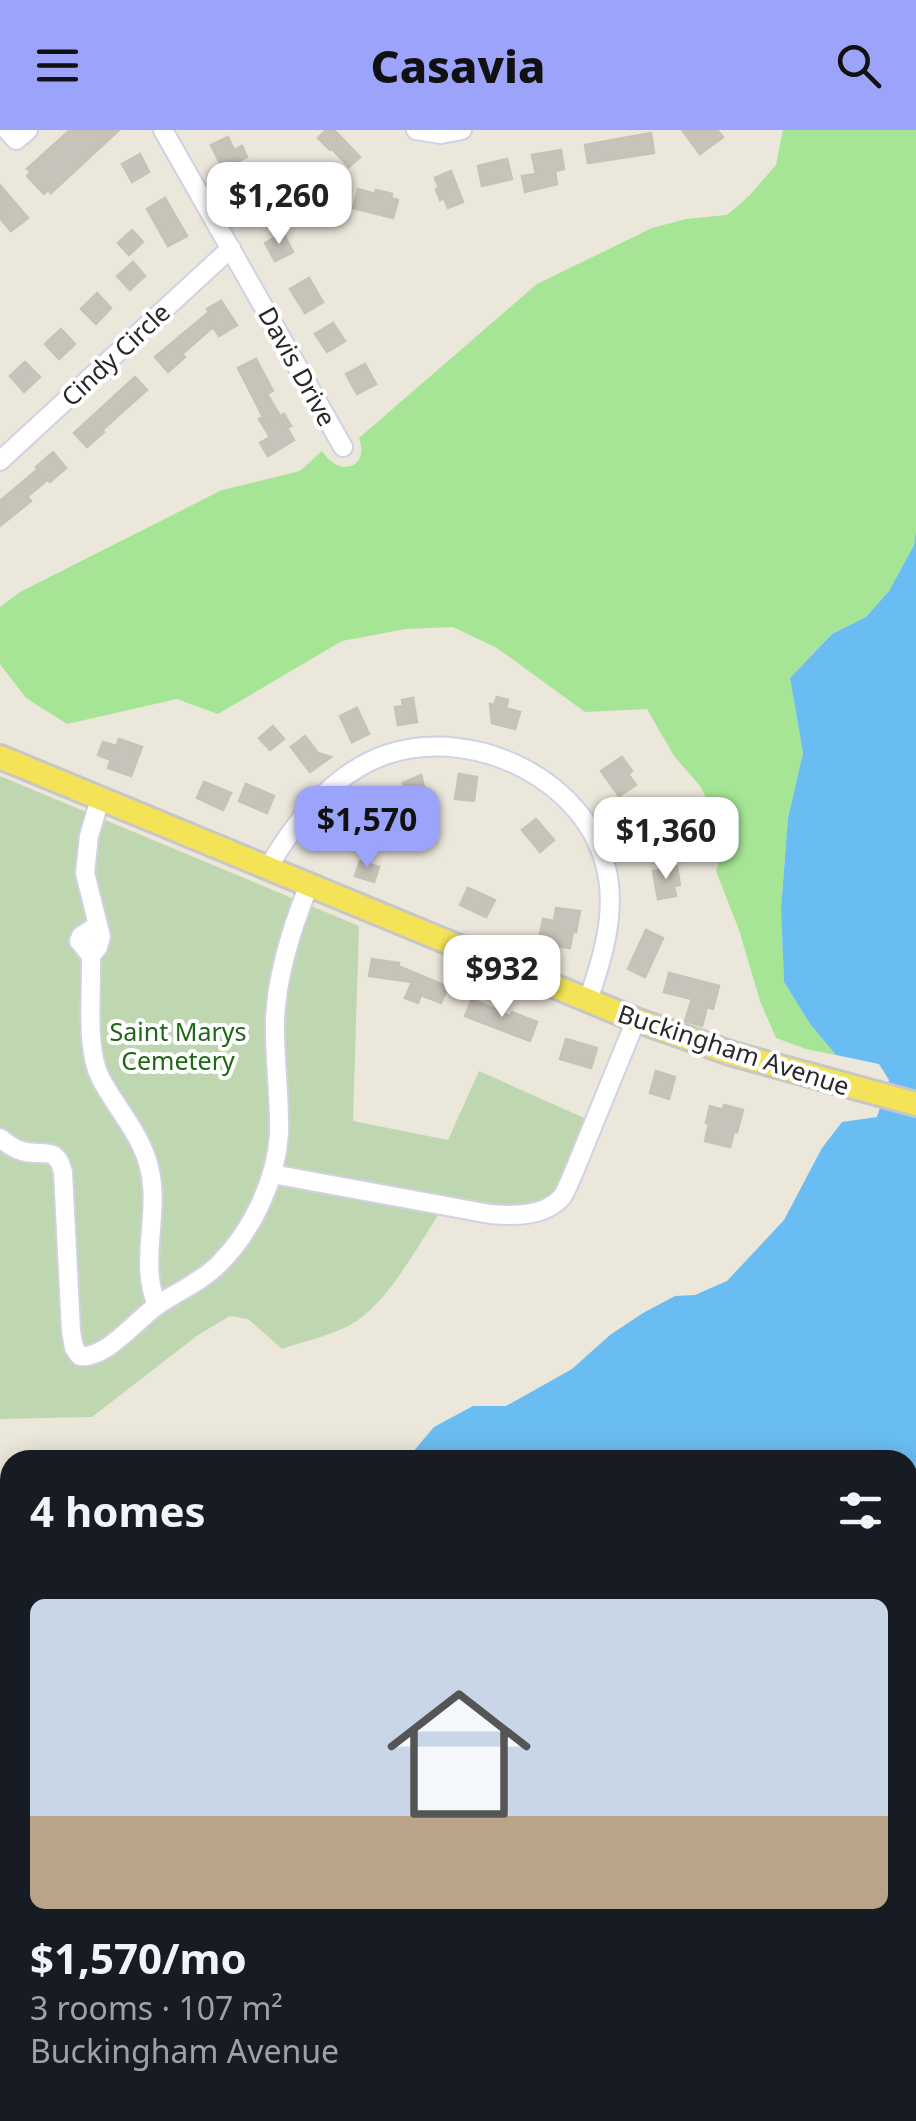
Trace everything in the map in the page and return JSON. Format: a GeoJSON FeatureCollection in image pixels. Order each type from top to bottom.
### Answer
{"type":"FeatureCollection","features":[{"type":"Feature","properties":{"kind":"main road","name":"Buckingham Avenue"},"geometry":{"type":"LineString","coordinates":[[0,757],[636,1020],[733,1054],[916,1104]]}},
{"type":"Feature","properties":{"kind":"street"},"geometry":{"type":"LineString","coordinates":[[7,130],[16,140],[28,130]]}},
{"type":"Feature","properties":{"kind":"street","name":"Davis Drive"},"geometry":{"type":"LineString","coordinates":[[163,130],[343,447]]}},
{"type":"Feature","properties":{"kind":"street"},"geometry":{"type":"LineString","coordinates":[[416,130],[442,134],[462,130]]}},
{"type":"Feature","properties":{"kind":"street","name":"Cindy Circle"},"geometry":{"type":"LineString","coordinates":[[0,461],[231,248]]}},
{"type":"Feature","properties":{"kind":"street"},"geometry":{"type":"LineString","coordinates":[[268,868],[279,848],[324,793],[355,770],[388,755],[436,747],[462,749],[512,762],[561,794],[578,812],[601,852],[607,871],[609,910],[605,942],[588,1000]]}},
{"type":"Feature","properties":{"kind":"street"},"geometry":{"type":"LineString","coordinates":[[100,799],[89,836],[85,873],[100,937],[91,956],[92,1054],[100,1078],[149,1164],[153,1189],[150,1286],[158,1305]]}},
{"type":"Feature","properties":{"kind":"street"},"geometry":{"type":"LineString","coordinates":[[0,1138],[14,1149],[28,1153],[49,1152],[60,1162],[70,1331],[80,1356],[102,1351],[158,1305],[196,1283],[219,1264],[240,1238],[262,1202],[272,1174],[278,1136],[279,985],[309,885]]}},
{"type":"Feature","properties":{"kind":"street"},"geometry":{"type":"LineString","coordinates":[[272,1174],[490,1214],[514,1216],[548,1208],[562,1196],[573,1174],[636,1020]]}},
{"type":"Feature","properties":{"kind":"green space"},"geometry":{"type":"Polygon","coordinates":[[[783,130],[916,130],[914,545],[889,591],[866,617],[832,634],[790,678],[803,753],[788,818],[781,909],[784,982],[810,1024],[836,1055],[776,1038],[716,871],[722,852],[720,822],[647,709],[585,712],[497,648],[453,627],[406,629],[342,641],[218,714],[177,699],[67,724],[26,698],[0,664],[0,607],[20,592],[222,490],[300,471],[322,451],[337,465],[351,466],[360,456],[359,438],[537,284],[652,228],[686,219],[727,215],[776,165],[783,130]]]}},
{"type":"Feature","properties":{"kind":"green space","name":"Saint Marys Cemetery"},"geometry":{"type":"Polygon","coordinates":[[[0,776],[359,926],[353,1121],[448,1140],[479,1071],[602,1126],[574,1190],[514,1223],[486,1223],[439,1214],[400,1275],[376,1304],[364,1316],[334,1332],[282,1349],[248,1319],[230,1316],[198,1335],[92,1417],[0,1419],[0,776]]]}},
{"type":"Feature","properties":{"kind":"water"},"geometry":{"type":"Polygon","coordinates":[[[916,530],[916,1450],[414,1450],[434,1427],[473,1406],[506,1406],[572,1369],[610,1335],[643,1313],[675,1296],[695,1295],[727,1281],[784,1220],[822,1148],[842,1122],[877,1117],[889,1080],[879,1064],[836,1055],[810,1024],[784,982],[781,909],[788,818],[803,753],[790,678],[832,634],[866,617],[889,591],[914,545],[916,530]]]}},
{"type":"Feature","properties":{"kind":"building"},"geometry":{"type":"Polygon","coordinates":[[[70,130],[119,130],[51,193],[48,190],[44,194],[27,176],[31,172],[27,169],[70,130]]]}},
{"type":"Feature","properties":{"kind":"building"},"geometry":{"type":"Polygon","coordinates":[[[326,130],[334,130],[360,157],[349,167],[318,138],[326,130]]]}},
{"type":"Feature","properties":{"kind":"building"},"geometry":{"type":"Polygon","coordinates":[[[682,130],[717,130],[723,137],[700,154],[682,130]]]}},
{"type":"Feature","properties":{"kind":"building"},"geometry":{"type":"Polygon","coordinates":[[[651,133],[654,153],[588,163],[585,145],[651,133]]]}},
{"type":"Feature","properties":{"kind":"building"},"geometry":{"type":"Polygon","coordinates":[[[228,137],[234,150],[242,146],[247,157],[223,169],[211,145],[228,137]]]}},
{"type":"Feature","properties":{"kind":"building"},"geometry":{"type":"Polygon","coordinates":[[[561,150],[564,169],[555,171],[557,184],[525,192],[522,176],[536,174],[532,155],[561,150]]]}},
{"type":"Feature","properties":{"kind":"building"},"geometry":{"type":"Polygon","coordinates":[[[140,154],[149,172],[132,182],[122,164],[140,154]]]}},
{"type":"Feature","properties":{"kind":"building"},"geometry":{"type":"Polygon","coordinates":[[[507,159],[512,179],[482,186],[478,166],[507,159]]]}},
{"type":"Feature","properties":{"kind":"building"},"geometry":{"type":"Polygon","coordinates":[[[451,171],[463,202],[448,208],[444,198],[440,200],[435,178],[451,171]]]}},
{"type":"Feature","properties":{"kind":"building"},"geometry":{"type":"Polygon","coordinates":[[[0,185],[28,218],[11,231],[0,218],[0,185]]]}},
{"type":"Feature","properties":{"kind":"building"},"geometry":{"type":"Polygon","coordinates":[[[258,189],[268,208],[250,217],[240,198],[258,189]]]}},
{"type":"Feature","properties":{"kind":"building"},"geometry":{"type":"Polygon","coordinates":[[[358,189],[392,194],[391,198],[398,200],[393,218],[353,208],[358,189]]]}},
{"type":"Feature","properties":{"kind":"building"},"geometry":{"type":"Polygon","coordinates":[[[165,198],[187,236],[168,246],[147,209],[165,198]]]}},
{"type":"Feature","properties":{"kind":"building"},"geometry":{"type":"Polygon","coordinates":[[[132,230],[143,242],[129,255],[118,243],[132,230]]]}},
{"type":"Feature","properties":{"kind":"building"},"geometry":{"type":"Polygon","coordinates":[[[283,233],[293,252],[275,261],[265,243],[283,233]]]}},
{"type":"Feature","properties":{"kind":"building"},"geometry":{"type":"Polygon","coordinates":[[[133,262],[145,276],[130,290],[117,276],[133,262]]]}},
{"type":"Feature","properties":{"kind":"building"},"geometry":{"type":"Polygon","coordinates":[[[309,278],[323,302],[305,313],[290,289],[309,278]]]}},
{"type":"Feature","properties":{"kind":"building"},"geometry":{"type":"Polygon","coordinates":[[[97,293],[111,308],[96,324],[81,309],[97,293]]]}},
{"type":"Feature","properties":{"kind":"building"},"geometry":{"type":"Polygon","coordinates":[[[221,301],[237,325],[219,336],[213,327],[168,372],[155,357],[221,301]]]}},
{"type":"Feature","properties":{"kind":"building"},"geometry":{"type":"Polygon","coordinates":[[[333,323],[345,341],[327,352],[315,334],[333,323]]]}},
{"type":"Feature","properties":{"kind":"building"},"geometry":{"type":"Polygon","coordinates":[[[61,329],[75,344],[59,359],[45,344],[61,329]]]}},
{"type":"Feature","properties":{"kind":"building"},"geometry":{"type":"Polygon","coordinates":[[[256,359],[273,391],[267,394],[280,416],[284,414],[294,440],[268,456],[260,443],[270,437],[238,368],[256,359]]]}},
{"type":"Feature","properties":{"kind":"building"},"geometry":{"type":"Polygon","coordinates":[[[25,362],[40,377],[24,392],[10,376],[25,362]]]}},
{"type":"Feature","properties":{"kind":"building"},"geometry":{"type":"Polygon","coordinates":[[[365,364],[376,384],[357,394],[346,374],[365,364]]]}},
{"type":"Feature","properties":{"kind":"building"},"geometry":{"type":"Polygon","coordinates":[[[135,377],[147,390],[87,447],[74,433],[135,377]]]}},
{"type":"Feature","properties":{"kind":"building"},"geometry":{"type":"Polygon","coordinates":[[[53,452],[66,468],[27,497],[31,501],[0,526],[0,501],[53,452]]]}},
{"type":"Feature","properties":{"kind":"building"},"geometry":{"type":"Polygon","coordinates":[[[497,697],[508,700],[506,708],[520,712],[515,729],[492,723],[490,704],[494,705],[497,697]]]}},
{"type":"Feature","properties":{"kind":"building"},"geometry":{"type":"Polygon","coordinates":[[[413,698],[417,722],[398,725],[395,707],[403,706],[402,700],[413,698]]]}},
{"type":"Feature","properties":{"kind":"building"},"geometry":{"type":"Polygon","coordinates":[[[357,708],[369,734],[352,742],[340,716],[357,708]]]}},
{"type":"Feature","properties":{"kind":"building"},"geometry":{"type":"Polygon","coordinates":[[[273,726],[284,739],[270,750],[259,738],[273,726]]]}},
{"type":"Feature","properties":{"kind":"building"},"geometry":{"type":"Polygon","coordinates":[[[305,736],[318,753],[331,757],[310,772],[291,747],[305,736]]]}},
{"type":"Feature","properties":{"kind":"building"},"geometry":{"type":"Polygon","coordinates":[[[119,739],[142,747],[131,776],[108,768],[111,760],[98,755],[103,742],[116,746],[119,739]]]}},
{"type":"Feature","properties":{"kind":"building"},"geometry":{"type":"Polygon","coordinates":[[[622,757],[636,785],[619,796],[601,771],[622,757]]]}},
{"type":"Feature","properties":{"kind":"building"},"geometry":{"type":"Polygon","coordinates":[[[459,774],[477,777],[474,801],[455,799],[459,774]]]}},
{"type":"Feature","properties":{"kind":"building"},"geometry":{"type":"Polygon","coordinates":[[[421,775],[430,809],[411,814],[403,783],[421,775]]]}},
{"type":"Feature","properties":{"kind":"building"},"geometry":{"type":"Polygon","coordinates":[[[204,782],[231,793],[223,810],[197,798],[204,782]]]}},
{"type":"Feature","properties":{"kind":"building"},"geometry":{"type":"Polygon","coordinates":[[[246,784],[274,796],[267,813],[239,801],[246,784]]]}},
{"type":"Feature","properties":{"kind":"building"},"geometry":{"type":"Polygon","coordinates":[[[368,792],[379,808],[362,820],[352,803],[368,792]]]}},
{"type":"Feature","properties":{"kind":"building"},"geometry":{"type":"Polygon","coordinates":[[[656,805],[668,833],[644,844],[632,816],[656,805]]]}},
{"type":"Feature","properties":{"kind":"building"},"geometry":{"type":"Polygon","coordinates":[[[536,819],[554,840],[540,852],[522,830],[536,819]]]}},
{"type":"Feature","properties":{"kind":"building"},"geometry":{"type":"Polygon","coordinates":[[[360,861],[379,867],[374,882],[355,876],[360,861]]]}},
{"type":"Feature","properties":{"kind":"building"},"geometry":{"type":"Polygon","coordinates":[[[677,867],[680,885],[674,886],[676,896],[658,899],[653,871],[677,867]]]}},
{"type":"Feature","properties":{"kind":"building"},"geometry":{"type":"Polygon","coordinates":[[[468,888],[495,900],[486,917],[460,905],[468,888]]]}},
{"type":"Feature","properties":{"kind":"building"},"geometry":{"type":"Polygon","coordinates":[[[556,908],[580,911],[570,948],[551,945],[552,937],[540,935],[543,919],[554,921],[556,908]]]}},
{"type":"Feature","properties":{"kind":"building"},"geometry":{"type":"Polygon","coordinates":[[[646,930],[663,938],[645,977],[628,969],[646,930]]]}},
{"type":"Feature","properties":{"kind":"building"},"geometry":{"type":"Polygon","coordinates":[[[372,959],[399,963],[398,966],[448,987],[441,1003],[421,995],[418,1003],[405,998],[412,982],[369,976],[372,959]]]}},
{"type":"Feature","properties":{"kind":"building"},"geometry":{"type":"Polygon","coordinates":[[[669,973],[719,986],[713,1009],[707,1007],[702,1026],[685,1021],[692,999],[664,992],[669,973]]]}},
{"type":"Feature","properties":{"kind":"building"},"geometry":{"type":"Polygon","coordinates":[[[472,999],[510,1016],[512,1012],[537,1022],[530,1041],[465,1016],[472,999]]]}},
{"type":"Feature","properties":{"kind":"building"},"geometry":{"type":"Polygon","coordinates":[[[566,1039],[597,1048],[591,1068],[560,1059],[566,1039]]]}},
{"type":"Feature","properties":{"kind":"building"},"geometry":{"type":"Polygon","coordinates":[[[656,1071],[675,1077],[669,1099],[650,1093],[656,1071]]]}},
{"type":"Feature","properties":{"kind":"building"},"geometry":{"type":"Polygon","coordinates":[[[724,1105],[743,1110],[730,1147],[705,1141],[710,1106],[723,1110],[724,1105]]]}}]}
